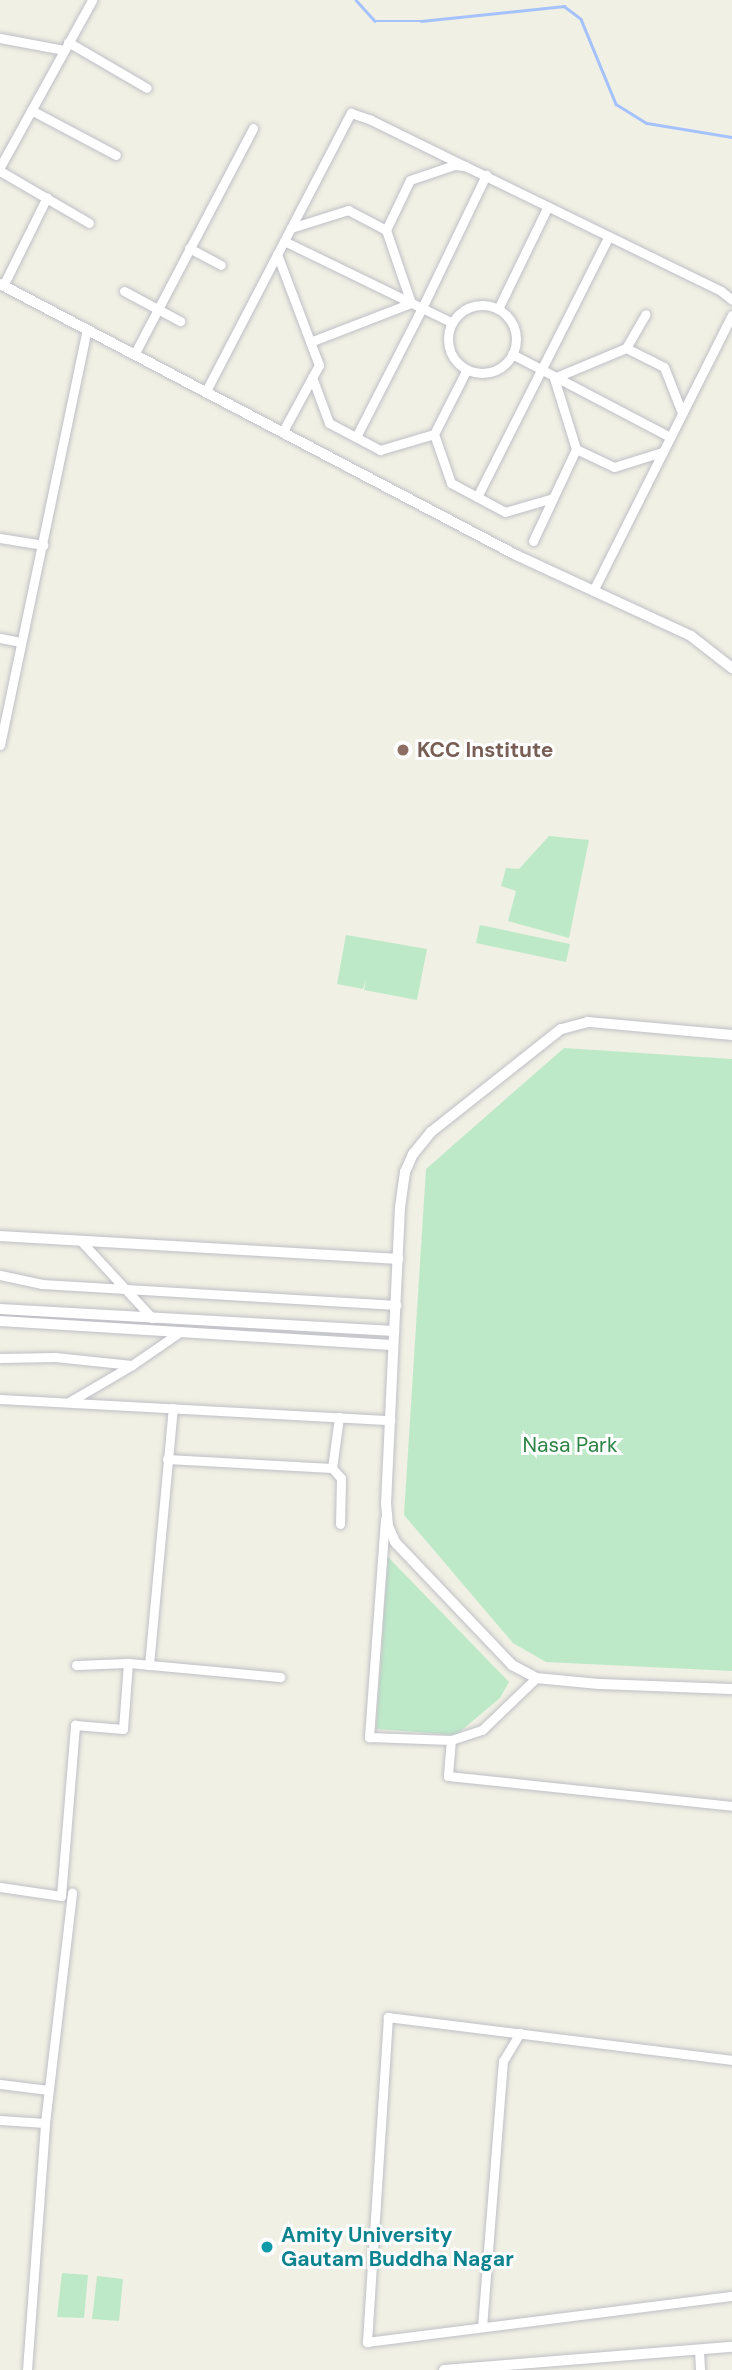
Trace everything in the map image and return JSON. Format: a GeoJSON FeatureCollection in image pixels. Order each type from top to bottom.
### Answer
{"type":"FeatureCollection","features":[{"type":"Feature","properties":{"kind":"street"},"geometry":{"type":"LineString","coordinates":[[89,223],[0,169],[92,0]]}},
{"type":"Feature","properties":{"kind":"street"},"geometry":{"type":"LineString","coordinates":[[0,38],[66,46],[147,88]]}},
{"type":"Feature","properties":{"kind":"street"},"geometry":{"type":"LineString","coordinates":[[31,110],[116,155]]}},
{"type":"Feature","properties":{"kind":"street"},"geometry":{"type":"LineString","coordinates":[[206,391],[351,113],[486,175],[721,291],[732,300]]}},
{"type":"Feature","properties":{"kind":"street"},"geometry":{"type":"LineString","coordinates":[[135,353],[253,128]]}},
{"type":"Feature","properties":{"kind":"street"},"geometry":{"type":"LineString","coordinates":[[386,230],[410,180],[454,164],[465,166]]}},
{"type":"Feature","properties":{"kind":"street"},"geometry":{"type":"LineString","coordinates":[[356,437],[486,175]]}},
{"type":"Feature","properties":{"kind":"street"},"geometry":{"type":"LineString","coordinates":[[47,197],[2,285],[516,555],[691,636],[732,668]]}},
{"type":"Feature","properties":{"kind":"street"},"geometry":{"type":"LineString","coordinates":[[498,309],[548,206]]}},
{"type":"Feature","properties":{"kind":"street"},"geometry":{"type":"LineString","coordinates":[[291,228],[348,209],[386,230],[411,303]]}},
{"type":"Feature","properties":{"kind":"street"},"geometry":{"type":"LineString","coordinates":[[477,497],[610,236]]}},
{"type":"Feature","properties":{"kind":"street"},"geometry":{"type":"LineString","coordinates":[[284,241],[451,322]]}},
{"type":"Feature","properties":{"kind":"street"},"geometry":{"type":"LineString","coordinates":[[189,248],[221,265]]}},
{"type":"Feature","properties":{"kind":"street"},"geometry":{"type":"LineString","coordinates":[[277,254],[318,365],[283,431]]}},
{"type":"Feature","properties":{"kind":"street"},"geometry":{"type":"LineString","coordinates":[[124,291],[180,321]]}},
{"type":"Feature","properties":{"kind":"street"},"geometry":{"type":"LineString","coordinates":[[310,342],[411,303]]}},
{"type":"Feature","properties":{"kind":"street"},"geometry":{"type":"LineString","coordinates":[[485,305],[498,309],[509,317],[515,329],[516,343],[512,354],[504,366],[492,373],[466,371],[455,362],[449,350],[451,322],[472,306],[485,305]]}},
{"type":"Feature","properties":{"kind":"street"},"geometry":{"type":"LineString","coordinates":[[554,378],[626,348],[646,314]]}},
{"type":"Feature","properties":{"kind":"street"},"geometry":{"type":"LineString","coordinates":[[593,591],[732,315]]}},
{"type":"Feature","properties":{"kind":"street"},"geometry":{"type":"LineString","coordinates":[[0,745],[87,330]]}},
{"type":"Feature","properties":{"kind":"street"},"geometry":{"type":"LineString","coordinates":[[626,348],[664,367],[682,413]]}},
{"type":"Feature","properties":{"kind":"street"},"geometry":{"type":"LineString","coordinates":[[512,354],[670,437]]}},
{"type":"Feature","properties":{"kind":"street"},"geometry":{"type":"LineString","coordinates":[[466,371],[434,434],[451,483],[506,512],[553,498]]}},
{"type":"Feature","properties":{"kind":"street"},"geometry":{"type":"LineString","coordinates":[[312,377],[329,423],[380,450],[434,434]]}},
{"type":"Feature","properties":{"kind":"street"},"geometry":{"type":"LineString","coordinates":[[533,541],[576,449],[554,378]]}},
{"type":"Feature","properties":{"kind":"street"},"geometry":{"type":"LineString","coordinates":[[576,449],[614,467],[662,452]]}},
{"type":"Feature","properties":{"kind":"street"},"geometry":{"type":"LineString","coordinates":[[0,538],[43,545]]}},
{"type":"Feature","properties":{"kind":"street"},"geometry":{"type":"LineString","coordinates":[[0,638],[21,642]]}},
{"type":"Feature","properties":{"kind":"street"},"geometry":{"type":"LineString","coordinates":[[536,1678],[482,1730],[451,1740],[369,1737],[386,1503],[391,1345],[405,1172],[413,1154],[431,1132],[561,1029],[588,1022],[732,1035]]}},
{"type":"Feature","properties":{"kind":"street"},"geometry":{"type":"LineString","coordinates":[[0,1236],[398,1259]]}},
{"type":"Feature","properties":{"kind":"street"},"geometry":{"type":"LineString","coordinates":[[81,1241],[152,1318]]}},
{"type":"Feature","properties":{"kind":"street"},"geometry":{"type":"LineString","coordinates":[[0,1275],[42,1284],[396,1305]]}},
{"type":"Feature","properties":{"kind":"street"},"geometry":{"type":"LineString","coordinates":[[0,1309],[394,1331]]}},
{"type":"Feature","properties":{"kind":"street"},"geometry":{"type":"LineString","coordinates":[[0,1321],[391,1345]]}},
{"type":"Feature","properties":{"kind":"street"},"geometry":{"type":"LineString","coordinates":[[69,1402],[132,1365],[180,1332]]}},
{"type":"Feature","properties":{"kind":"street"},"geometry":{"type":"LineString","coordinates":[[0,1358],[55,1357],[132,1365]]}},
{"type":"Feature","properties":{"kind":"street"},"geometry":{"type":"LineString","coordinates":[[0,1399],[390,1420]]}},
{"type":"Feature","properties":{"kind":"street"},"geometry":{"type":"LineString","coordinates":[[149,1665],[173,1408]]}},
{"type":"Feature","properties":{"kind":"street"},"geometry":{"type":"LineString","coordinates":[[332,1468],[339,1417]]}},
{"type":"Feature","properties":{"kind":"street"},"geometry":{"type":"LineString","coordinates":[[167,1459],[332,1468],[341,1478],[340,1524]]}},
{"type":"Feature","properties":{"kind":"street"},"geometry":{"type":"LineString","coordinates":[[386,1503],[388,1526],[404,1552],[491,1646],[512,1665],[536,1678],[599,1684],[732,1689]]}},
{"type":"Feature","properties":{"kind":"street"},"geometry":{"type":"LineString","coordinates":[[0,1887],[61,1896],[75,1725],[123,1729],[128,1663]]}},
{"type":"Feature","properties":{"kind":"street"},"geometry":{"type":"LineString","coordinates":[[76,1665],[128,1663],[280,1677]]}},
{"type":"Feature","properties":{"kind":"street"},"geometry":{"type":"LineString","coordinates":[[451,1740],[448,1776],[732,1807]]}},
{"type":"Feature","properties":{"kind":"street"},"geometry":{"type":"LineString","coordinates":[[27,2370],[45,2123],[72,1893]]}},
{"type":"Feature","properties":{"kind":"street"},"geometry":{"type":"LineString","coordinates":[[732,2060],[388,2017],[367,2342],[732,2296]]}},
{"type":"Feature","properties":{"kind":"street"},"geometry":{"type":"LineString","coordinates":[[481,2327],[503,2061],[520,2033]]}},
{"type":"Feature","properties":{"kind":"street"},"geometry":{"type":"LineString","coordinates":[[0,2084],[49,2090]]}},
{"type":"Feature","properties":{"kind":"street"},"geometry":{"type":"LineString","coordinates":[[0,2120],[45,2123]]}},
{"type":"Feature","properties":{"kind":"street"},"geometry":{"type":"LineString","coordinates":[[444,2370],[732,2347]]}},
{"type":"Feature","properties":{"kind":"street"},"geometry":{"type":"LineString","coordinates":[[699,2350],[700,2370]]}},
{"type":"Feature","properties":{"kind":"green space"},"geometry":{"type":"Polygon","coordinates":[[[549,836],[589,840],[569,938],[508,921],[516,891],[501,886],[506,868],[519,869],[549,836]]]}},
{"type":"Feature","properties":{"kind":"green space"},"geometry":{"type":"Polygon","coordinates":[[[480,925],[570,944],[566,962],[476,943],[480,925]]]}},
{"type":"Feature","properties":{"kind":"green space"},"geometry":{"type":"Polygon","coordinates":[[[346,935],[427,949],[417,1000],[364,990],[366,979],[363,989],[337,984],[346,935]]]}},
{"type":"Feature","properties":{"kind":"green space","name":"Nasa Park"},"geometry":{"type":"Polygon","coordinates":[[[564,1048],[732,1059],[732,1671],[546,1662],[513,1643],[404,1515],[426,1169],[564,1048]]]}},
{"type":"Feature","properties":{"kind":"green space"},"geometry":{"type":"Polygon","coordinates":[[[388,1557],[509,1682],[500,1698],[456,1735],[376,1729],[388,1557]]]}},
{"type":"Feature","properties":{"kind":"green space"},"geometry":{"type":"Polygon","coordinates":[[[62,2273],[88,2275],[84,2318],[57,2317],[62,2273]]]}},
{"type":"Feature","properties":{"kind":"green space"},"geometry":{"type":"Polygon","coordinates":[[[97,2276],[123,2279],[119,2321],[92,2319],[97,2276]]]}},
{"type":"Feature","properties":{"kind":"waterway"},"geometry":{"type":"LineString","coordinates":[[356,0],[375,21],[421,21],[564,6],[581,19],[616,104],[647,123],[732,137]]}},
{"type":"Feature","properties":{"kind":"place","name":"KCC Institute"},"geometry":{"type":"Point","coordinates":[403,750]}},
{"type":"Feature","properties":{"kind":"place","name":"Amity University Gautam Buddha Nagar"},"geometry":{"type":"Point","coordinates":[267,2247]}}]}
